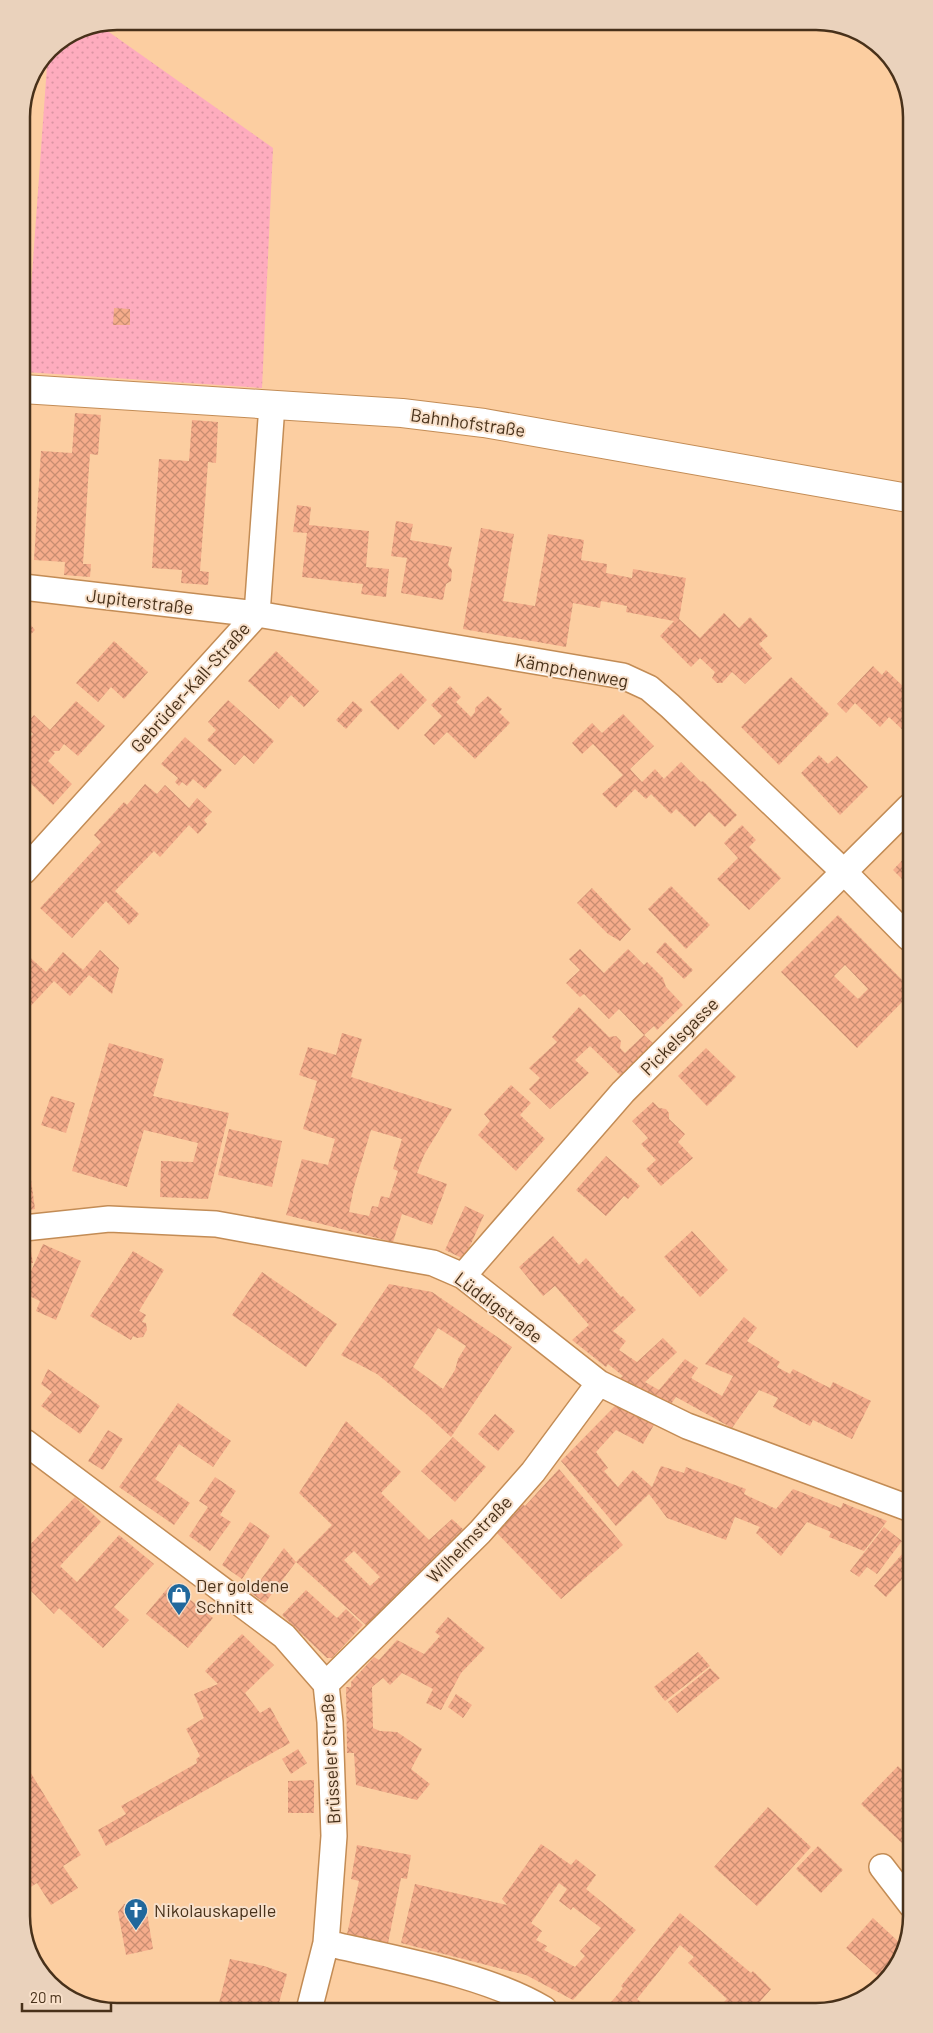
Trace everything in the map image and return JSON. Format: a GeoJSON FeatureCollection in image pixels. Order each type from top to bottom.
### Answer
{"type":"FeatureCollection","features":[{"type":"Feature","properties":{"kind":"main road","name":"Bahnhofstraße"},"geometry":{"type":"LineString","coordinates":[[30,390],[402,413],[484,424],[903,497]]}},
{"type":"Feature","properties":{"kind":"street","name":"Gebrüder-Kall-Straße"},"geometry":{"type":"LineString","coordinates":[[30,864],[257,614],[272,405]]}},
{"type":"Feature","properties":{"kind":"street","name":"Jupiterstraße"},"geometry":{"type":"LineString","coordinates":[[30,588],[257,614]]}},
{"type":"Feature","properties":{"kind":"street","name":"Kämpchenweg"},"geometry":{"type":"LineString","coordinates":[[257,614],[623,676],[649,688],[844,872],[903,932]]}},
{"type":"Feature","properties":{"kind":"street","name":"Pickelsgasse"},"geometry":{"type":"LineString","coordinates":[[463,1276],[623,1092],[903,813]]}},
{"type":"Feature","properties":{"kind":"street","name":"Lüddigstraße"},"geometry":{"type":"LineString","coordinates":[[30,1227],[109,1219],[216,1224],[433,1263],[463,1276],[599,1383],[686,1426],[903,1506]]}},
{"type":"Feature","properties":{"kind":"street","name":"Wilhelmstraße"},"geometry":{"type":"LineString","coordinates":[[326,1684],[480,1532],[533,1472],[599,1383]]}},
{"type":"Feature","properties":{"kind":"street","name":"Brüsseler Straße"},"geometry":{"type":"LineString","coordinates":[[30,1446],[284,1636],[326,1684],[330,1722],[334,1836],[326,1943],[312,2003]]}},
{"type":"Feature","properties":{"kind":"street"},"geometry":{"type":"LineString","coordinates":[[882,1867],[903,1894]]}},
{"type":"Feature","properties":{"kind":"street"},"geometry":{"type":"LineString","coordinates":[[326,1943],[456,1975],[524,1997],[534,2003]]}},
{"type":"Feature","properties":{"kind":"shaded area"},"geometry":{"type":"Polygon","coordinates":[[[108,31],[273,148],[262,388],[30,372],[30,302],[47,66],[69,45],[84,37],[108,31]]]}},
{"type":"Feature","properties":{"kind":"building"},"geometry":{"type":"Polygon","coordinates":[[[114,308],[130,309],[130,325],[113,325],[114,308]]]}},
{"type":"Feature","properties":{"kind":"building"},"geometry":{"type":"Polygon","coordinates":[[[75,413],[101,415],[98,455],[90,454],[88,482],[83,564],[91,564],[90,577],[64,575],[65,562],[34,560],[41,451],[72,453],[75,413]]]}},
{"type":"Feature","properties":{"kind":"building"},"geometry":{"type":"Polygon","coordinates":[[[192,420],[218,422],[216,463],[208,462],[200,571],[209,572],[208,585],[181,583],[182,570],[152,568],[159,459],[189,461],[192,420]]]}},
{"type":"Feature","properties":{"kind":"building"},"geometry":{"type":"Polygon","coordinates":[[[297,505],[311,507],[309,525],[369,531],[366,567],[389,569],[386,597],[361,594],[363,584],[302,577],[307,533],[293,532],[297,505]]]}},
{"type":"Feature","properties":{"kind":"building"},"geometry":{"type":"Polygon","coordinates":[[[396,521],[413,524],[410,540],[452,547],[448,565],[452,570],[451,581],[446,584],[443,600],[401,593],[407,558],[391,556],[396,521]]]}},
{"type":"Feature","properties":{"kind":"building"},"geometry":{"type":"Polygon","coordinates":[[[481,528],[514,534],[503,601],[535,606],[548,534],[584,540],[581,560],[607,564],[606,573],[632,578],[633,569],[686,578],[679,619],[700,638],[724,613],[739,628],[750,617],[768,636],[759,644],[772,658],[745,684],[732,672],[722,683],[717,683],[712,678],[715,672],[700,658],[691,667],[660,636],[674,621],[626,612],[627,606],[601,601],[600,608],[573,603],[566,647],[463,629],[481,528]]]}},
{"type":"Feature","properties":{"kind":"building"},"geometry":{"type":"Polygon","coordinates":[[[30,624],[35,630],[30,635],[30,624]]]}},
{"type":"Feature","properties":{"kind":"building"},"geometry":{"type":"Polygon","coordinates":[[[114,641],[148,672],[124,699],[111,687],[98,702],[76,683],[114,641]]]}},
{"type":"Feature","properties":{"kind":"building"},"geometry":{"type":"Polygon","coordinates":[[[276,651],[319,691],[304,707],[291,695],[279,709],[248,681],[276,651]]]}},
{"type":"Feature","properties":{"kind":"building"},"geometry":{"type":"Polygon","coordinates":[[[873,666],[882,675],[886,670],[903,686],[903,730],[889,717],[880,727],[855,703],[846,713],[837,704],[873,666]]]}},
{"type":"Feature","properties":{"kind":"building"},"geometry":{"type":"Polygon","coordinates":[[[401,673],[427,700],[398,730],[370,702],[401,673]]]}},
{"type":"Feature","properties":{"kind":"building"},"geometry":{"type":"Polygon","coordinates":[[[791,677],[829,714],[779,765],[741,727],[791,677]]]}},
{"type":"Feature","properties":{"kind":"building"},"geometry":{"type":"Polygon","coordinates":[[[450,686],[461,697],[456,702],[471,717],[475,712],[475,708],[488,696],[502,709],[499,712],[510,723],[475,759],[447,732],[434,745],[424,735],[442,716],[431,705],[450,686]]]}},
{"type":"Feature","properties":{"kind":"building"},"geometry":{"type":"Polygon","coordinates":[[[228,700],[274,741],[254,764],[244,755],[235,765],[207,740],[216,730],[208,722],[228,700]]]}},
{"type":"Feature","properties":{"kind":"building"},"geometry":{"type":"Polygon","coordinates":[[[76,701],[105,726],[78,756],[64,744],[59,751],[53,751],[55,753],[48,761],[72,784],[53,805],[30,783],[30,737],[33,734],[30,731],[30,719],[34,715],[50,730],[76,701]]]}},
{"type":"Feature","properties":{"kind":"building"},"geometry":{"type":"Polygon","coordinates":[[[353,701],[363,710],[346,729],[336,720],[353,701]]]}},
{"type":"Feature","properties":{"kind":"building"},"geometry":{"type":"Polygon","coordinates":[[[623,714],[654,746],[630,769],[642,782],[655,769],[664,779],[681,762],[737,815],[725,827],[709,812],[695,827],[676,809],[671,814],[651,794],[646,799],[635,789],[616,808],[602,794],[623,775],[593,744],[582,754],[572,743],[592,723],[602,733],[623,714]]]}},
{"type":"Feature","properties":{"kind":"building"},"geometry":{"type":"Polygon","coordinates":[[[185,737],[222,770],[205,789],[193,779],[187,786],[182,782],[179,786],[175,782],[178,778],[161,764],[185,737]]]}},
{"type":"Feature","properties":{"kind":"building"},"geometry":{"type":"Polygon","coordinates":[[[819,755],[828,764],[837,756],[868,787],[840,815],[801,773],[819,755]]]}},
{"type":"Feature","properties":{"kind":"building"},"geometry":{"type":"Polygon","coordinates":[[[145,784],[157,794],[165,785],[189,808],[197,798],[212,812],[204,820],[207,824],[198,834],[189,825],[160,857],[154,851],[115,891],[139,914],[129,925],[106,901],[72,938],[40,908],[101,842],[94,835],[124,802],[127,805],[145,784]]]}},
{"type":"Feature","properties":{"kind":"building"},"geometry":{"type":"Polygon","coordinates":[[[742,825],[756,840],[749,847],[781,878],[749,910],[717,879],[738,858],[724,843],[742,825]]]}},
{"type":"Feature","properties":{"kind":"building"},"geometry":{"type":"Polygon","coordinates":[[[903,859],[903,880],[893,870],[903,859]]]}},
{"type":"Feature","properties":{"kind":"building"},"geometry":{"type":"Polygon","coordinates":[[[671,886],[710,925],[686,949],[648,909],[671,886]]]}},
{"type":"Feature","properties":{"kind":"building"},"geometry":{"type":"Polygon","coordinates":[[[592,888],[631,929],[620,941],[608,934],[577,903],[592,888]]]}},
{"type":"Feature","properties":{"kind":"building"},"geometry":{"type":"Polygon","coordinates":[[[838,915],[903,981],[903,1001],[857,1048],[781,972],[838,915]],[[845,965],[834,976],[858,999],[868,989],[845,965]]]}},
{"type":"Feature","properties":{"kind":"building"},"geometry":{"type":"Polygon","coordinates":[[[665,942],[693,970],[684,979],[656,952],[665,942]]]}},
{"type":"Feature","properties":{"kind":"building"},"geometry":{"type":"Polygon","coordinates":[[[580,949],[604,973],[628,949],[644,965],[647,962],[663,978],[666,987],[683,1005],[657,1030],[654,1026],[644,1035],[619,1009],[609,1019],[584,994],[580,997],[566,983],[580,970],[569,959],[580,949]]]}},
{"type":"Feature","properties":{"kind":"building"},"geometry":{"type":"Polygon","coordinates":[[[100,950],[119,968],[112,994],[89,975],[70,996],[54,981],[30,1007],[30,957],[46,972],[63,952],[83,970],[100,950]]]}},
{"type":"Feature","properties":{"kind":"building"},"geometry":{"type":"Polygon","coordinates":[[[579,1007],[609,1037],[616,1036],[621,1041],[620,1048],[625,1053],[644,1035],[655,1045],[623,1078],[590,1046],[575,1060],[589,1073],[550,1109],[529,1089],[540,1078],[529,1068],[557,1042],[552,1037],[579,1007]]]}},
{"type":"Feature","properties":{"kind":"building"},"geometry":{"type":"Polygon","coordinates":[[[342,1033],[362,1039],[351,1077],[452,1109],[424,1155],[417,1173],[447,1184],[432,1225],[402,1214],[393,1242],[286,1215],[302,1159],[328,1165],[335,1139],[303,1129],[317,1081],[299,1075],[308,1047],[336,1055],[342,1033]],[[371,1130],[354,1187],[349,1212],[369,1216],[372,1206],[378,1207],[381,1196],[389,1198],[398,1171],[393,1169],[402,1139],[371,1130]]]}},
{"type":"Feature","properties":{"kind":"building"},"geometry":{"type":"Polygon","coordinates":[[[109,1043],[164,1059],[153,1096],[229,1113],[208,1199],[160,1197],[161,1161],[193,1162],[198,1143],[144,1130],[127,1187],[72,1171],[109,1043]]]}},
{"type":"Feature","properties":{"kind":"building"},"geometry":{"type":"Polygon","coordinates":[[[706,1048],[736,1077],[707,1106],[678,1076],[706,1048]]]}},
{"type":"Feature","properties":{"kind":"building"},"geometry":{"type":"Polygon","coordinates":[[[511,1085],[531,1103],[520,1115],[545,1139],[516,1171],[478,1135],[490,1121],[484,1114],[511,1085]]]}},
{"type":"Feature","properties":{"kind":"building"},"geometry":{"type":"Polygon","coordinates":[[[51,1096],[75,1103],[66,1133],[41,1125],[51,1096]]]}},
{"type":"Feature","properties":{"kind":"building"},"geometry":{"type":"Polygon","coordinates":[[[653,1102],[659,1108],[666,1109],[669,1113],[669,1119],[685,1134],[678,1142],[693,1158],[661,1186],[646,1169],[656,1160],[641,1144],[648,1138],[632,1121],[653,1102]]]}},
{"type":"Feature","properties":{"kind":"building"},"geometry":{"type":"Polygon","coordinates":[[[229,1129],[282,1141],[272,1187],[218,1175],[229,1129]]]}},
{"type":"Feature","properties":{"kind":"building"},"geometry":{"type":"Polygon","coordinates":[[[606,1156],[640,1186],[628,1199],[624,1196],[606,1216],[576,1190],[606,1156]]]}},
{"type":"Feature","properties":{"kind":"building"},"geometry":{"type":"Polygon","coordinates":[[[30,1172],[35,1209],[30,1210],[30,1172]]]}},
{"type":"Feature","properties":{"kind":"building"},"geometry":{"type":"Polygon","coordinates":[[[465,1206],[484,1215],[464,1259],[445,1250],[465,1206]]]}},
{"type":"Feature","properties":{"kind":"building"},"geometry":{"type":"Polygon","coordinates":[[[692,1231],[728,1270],[700,1297],[664,1257],[692,1231]]]}},
{"type":"Feature","properties":{"kind":"building"},"geometry":{"type":"Polygon","coordinates":[[[553,1236],[579,1265],[586,1258],[621,1297],[623,1296],[636,1310],[613,1331],[626,1341],[619,1350],[637,1362],[663,1338],[677,1352],[645,1382],[659,1390],[685,1359],[698,1368],[691,1378],[722,1396],[733,1376],[705,1364],[744,1317],[757,1328],[747,1341],[780,1362],[777,1367],[790,1374],[793,1369],[830,1388],[833,1382],[871,1401],[852,1439],[813,1420],[810,1426],[773,1407],[778,1398],[759,1390],[732,1428],[676,1397],[669,1407],[620,1378],[623,1376],[608,1364],[606,1367],[572,1340],[589,1325],[555,1286],[543,1296],[519,1267],[553,1236]]]}},
{"type":"Feature","properties":{"kind":"building"},"geometry":{"type":"Polygon","coordinates":[[[43,1244],[81,1261],[56,1320],[36,1311],[40,1301],[30,1296],[30,1274],[43,1244]]]}},
{"type":"Feature","properties":{"kind":"building"},"geometry":{"type":"Polygon","coordinates":[[[30,1246],[33,1263],[30,1263],[30,1246]]]}},
{"type":"Feature","properties":{"kind":"building"},"geometry":{"type":"Polygon","coordinates":[[[133,1251],[164,1270],[139,1311],[146,1315],[142,1322],[146,1323],[147,1330],[143,1337],[137,1338],[133,1336],[131,1340],[90,1316],[133,1251]]]}},
{"type":"Feature","properties":{"kind":"building"},"geometry":{"type":"Polygon","coordinates":[[[262,1272],[337,1324],[306,1367],[232,1315],[262,1272]]]}},
{"type":"Feature","properties":{"kind":"building"},"geometry":{"type":"Polygon","coordinates":[[[389,1284],[432,1292],[512,1347],[451,1437],[377,1374],[341,1355],[389,1284]],[[438,1328],[413,1367],[443,1389],[455,1370],[458,1359],[466,1346],[438,1328]]]}},
{"type":"Feature","properties":{"kind":"building"},"geometry":{"type":"Polygon","coordinates":[[[48,1369],[100,1406],[80,1434],[41,1406],[52,1392],[41,1384],[48,1369]]]}},
{"type":"Feature","properties":{"kind":"building"},"geometry":{"type":"Polygon","coordinates":[[[178,1403],[231,1441],[213,1467],[179,1444],[155,1479],[190,1503],[174,1525],[119,1487],[178,1403]]]}},
{"type":"Feature","properties":{"kind":"building"},"geometry":{"type":"Polygon","coordinates":[[[617,1404],[655,1423],[643,1444],[616,1430],[596,1452],[608,1468],[604,1471],[618,1487],[633,1470],[652,1487],[661,1466],[684,1473],[686,1467],[746,1489],[744,1494],[776,1509],[793,1489],[841,1508],[843,1503],[887,1521],[864,1551],[829,1537],[831,1532],[807,1522],[781,1556],[756,1533],[760,1527],[735,1517],[726,1540],[667,1518],[649,1494],[616,1526],[561,1461],[617,1404]]]}},
{"type":"Feature","properties":{"kind":"building"},"geometry":{"type":"Polygon","coordinates":[[[495,1414],[515,1431],[498,1451],[478,1434],[495,1414]]]}},
{"type":"Feature","properties":{"kind":"building"},"geometry":{"type":"Polygon","coordinates":[[[346,1421],[401,1472],[381,1493],[429,1540],[452,1519],[465,1531],[416,1576],[367,1626],[296,1562],[332,1525],[299,1493],[346,1421]],[[354,1551],[344,1560],[370,1586],[380,1577],[354,1551]]]}},
{"type":"Feature","properties":{"kind":"building"},"geometry":{"type":"Polygon","coordinates":[[[108,1430],[123,1439],[103,1470],[88,1461],[108,1430]]]}},
{"type":"Feature","properties":{"kind":"building"},"geometry":{"type":"Polygon","coordinates":[[[453,1437],[486,1467],[455,1502],[421,1471],[453,1437]]]}},
{"type":"Feature","properties":{"kind":"building"},"geometry":{"type":"Polygon","coordinates":[[[559,1469],[623,1545],[561,1599],[495,1531],[520,1502],[525,1506],[559,1469]]]}},
{"type":"Feature","properties":{"kind":"building"},"geometry":{"type":"Polygon","coordinates":[[[215,1477],[236,1491],[220,1515],[231,1522],[210,1551],[189,1536],[208,1507],[199,1501],[215,1477]]]}},
{"type":"Feature","properties":{"kind":"building"},"geometry":{"type":"Polygon","coordinates":[[[75,1497],[101,1522],[60,1566],[77,1582],[119,1535],[154,1564],[114,1607],[129,1620],[103,1648],[59,1608],[54,1614],[30,1590],[30,1545],[75,1497]]]}},
{"type":"Feature","properties":{"kind":"building"},"geometry":{"type":"Polygon","coordinates":[[[250,1522],[270,1536],[242,1579],[222,1565],[250,1522]]]}},
{"type":"Feature","properties":{"kind":"building"},"geometry":{"type":"Polygon","coordinates":[[[884,1527],[902,1541],[877,1574],[867,1567],[859,1577],[850,1571],[884,1527]]]}},
{"type":"Feature","properties":{"kind":"building"},"geometry":{"type":"Polygon","coordinates":[[[284,1548],[296,1562],[265,1603],[251,1593],[284,1548]]]}},
{"type":"Feature","properties":{"kind":"building"},"geometry":{"type":"Polygon","coordinates":[[[903,1553],[903,1578],[886,1597],[874,1586],[903,1553]]]}},
{"type":"Feature","properties":{"kind":"building","name":"Der goldene Schnitt"},"geometry":{"type":"Polygon","coordinates":[[[171,1584],[213,1618],[188,1648],[146,1614],[171,1584]]]}},
{"type":"Feature","properties":{"kind":"building"},"geometry":{"type":"Polygon","coordinates":[[[306,1590],[337,1618],[346,1609],[363,1625],[332,1658],[327,1658],[282,1615],[306,1590]]]}},
{"type":"Feature","properties":{"kind":"building"},"geometry":{"type":"Polygon","coordinates":[[[448,1617],[485,1648],[461,1673],[441,1710],[426,1703],[433,1689],[402,1673],[390,1685],[383,1678],[372,1687],[373,1728],[380,1731],[397,1732],[422,1749],[411,1769],[430,1784],[417,1800],[356,1785],[354,1753],[347,1753],[346,1687],[351,1687],[351,1682],[374,1657],[379,1660],[397,1640],[424,1654],[440,1636],[435,1632],[448,1617]]]}},
{"type":"Feature","properties":{"kind":"building"},"geometry":{"type":"Polygon","coordinates":[[[242,1634],[274,1665],[245,1693],[260,1713],[270,1707],[290,1743],[106,1846],[98,1830],[126,1814],[121,1806],[197,1763],[196,1759],[200,1756],[186,1729],[204,1718],[194,1694],[218,1684],[205,1671],[242,1634]]]}},
{"type":"Feature","properties":{"kind":"building"},"geometry":{"type":"Polygon","coordinates":[[[698,1652],[710,1666],[665,1701],[654,1687],[698,1652]]]}},
{"type":"Feature","properties":{"kind":"building"},"geometry":{"type":"Polygon","coordinates":[[[710,1668],[720,1678],[677,1713],[668,1702],[710,1668]]]}},
{"type":"Feature","properties":{"kind":"building"},"geometry":{"type":"Polygon","coordinates":[[[456,1694],[472,1705],[463,1718],[448,1707],[456,1694]]]}},
{"type":"Feature","properties":{"kind":"building"},"geometry":{"type":"Polygon","coordinates":[[[298,1749],[307,1763],[291,1774],[282,1759],[298,1749]]]}},
{"type":"Feature","properties":{"kind":"building"},"geometry":{"type":"Polygon","coordinates":[[[898,1766],[903,1771],[903,1844],[861,1804],[898,1766]]]}},
{"type":"Feature","properties":{"kind":"building"},"geometry":{"type":"Polygon","coordinates":[[[30,1772],[81,1855],[63,1866],[78,1888],[51,1905],[37,1883],[30,1887],[30,1772]]]}},
{"type":"Feature","properties":{"kind":"building"},"geometry":{"type":"Polygon","coordinates":[[[314,1780],[314,1813],[288,1813],[288,1781],[314,1780]]]}},
{"type":"Feature","properties":{"kind":"building"},"geometry":{"type":"Polygon","coordinates":[[[768,1807],[811,1847],[757,1906],[714,1867],[768,1807]]]}},
{"type":"Feature","properties":{"kind":"building"},"geometry":{"type":"Polygon","coordinates":[[[541,1844],[571,1865],[576,1859],[596,1875],[586,1889],[636,1930],[573,2000],[526,1975],[401,1943],[415,1884],[507,1905],[502,1899],[541,1844]],[[559,1883],[531,1923],[542,1931],[536,1940],[547,1946],[544,1950],[575,1967],[585,1956],[580,1951],[601,1928],[573,1907],[571,1910],[559,1901],[567,1889],[559,1883]]]}},
{"type":"Feature","properties":{"kind":"building"},"geometry":{"type":"Polygon","coordinates":[[[357,1845],[411,1855],[407,1879],[401,1878],[388,1943],[347,1934],[359,1881],[351,1879],[357,1845]]]}},
{"type":"Feature","properties":{"kind":"building"},"geometry":{"type":"Polygon","coordinates":[[[818,1846],[843,1870],[821,1893],[796,1869],[818,1846]]]}},
{"type":"Feature","properties":{"kind":"building","name":"Nikolauskapelle"},"geometry":{"type":"Polygon","coordinates":[[[138,1901],[146,1907],[153,1949],[126,1955],[118,1912],[124,1904],[138,1901]]]}},
{"type":"Feature","properties":{"kind":"building"},"geometry":{"type":"Polygon","coordinates":[[[680,1913],[751,1973],[753,1971],[771,1989],[759,2003],[723,2003],[727,1999],[688,1963],[694,1957],[680,1945],[637,1999],[642,2003],[610,2003],[623,1988],[621,1986],[680,1913]]]}},
{"type":"Feature","properties":{"kind":"building"},"geometry":{"type":"Polygon","coordinates":[[[873,1918],[899,1942],[885,1969],[878,1976],[846,1948],[873,1918]]]}},
{"type":"Feature","properties":{"kind":"building"},"geometry":{"type":"Polygon","coordinates":[[[230,1959],[264,1966],[287,1974],[279,2003],[219,2003],[230,1959]]]}},
{"type":"Feature","properties":{"kind":"place","name":"Der goldene Schnitt"},"geometry":{"type":"Point","coordinates":[179,1616]}},
{"type":"Feature","properties":{"kind":"place","name":"Nikolauskapelle"},"geometry":{"type":"Point","coordinates":[136,1931]}}]}
